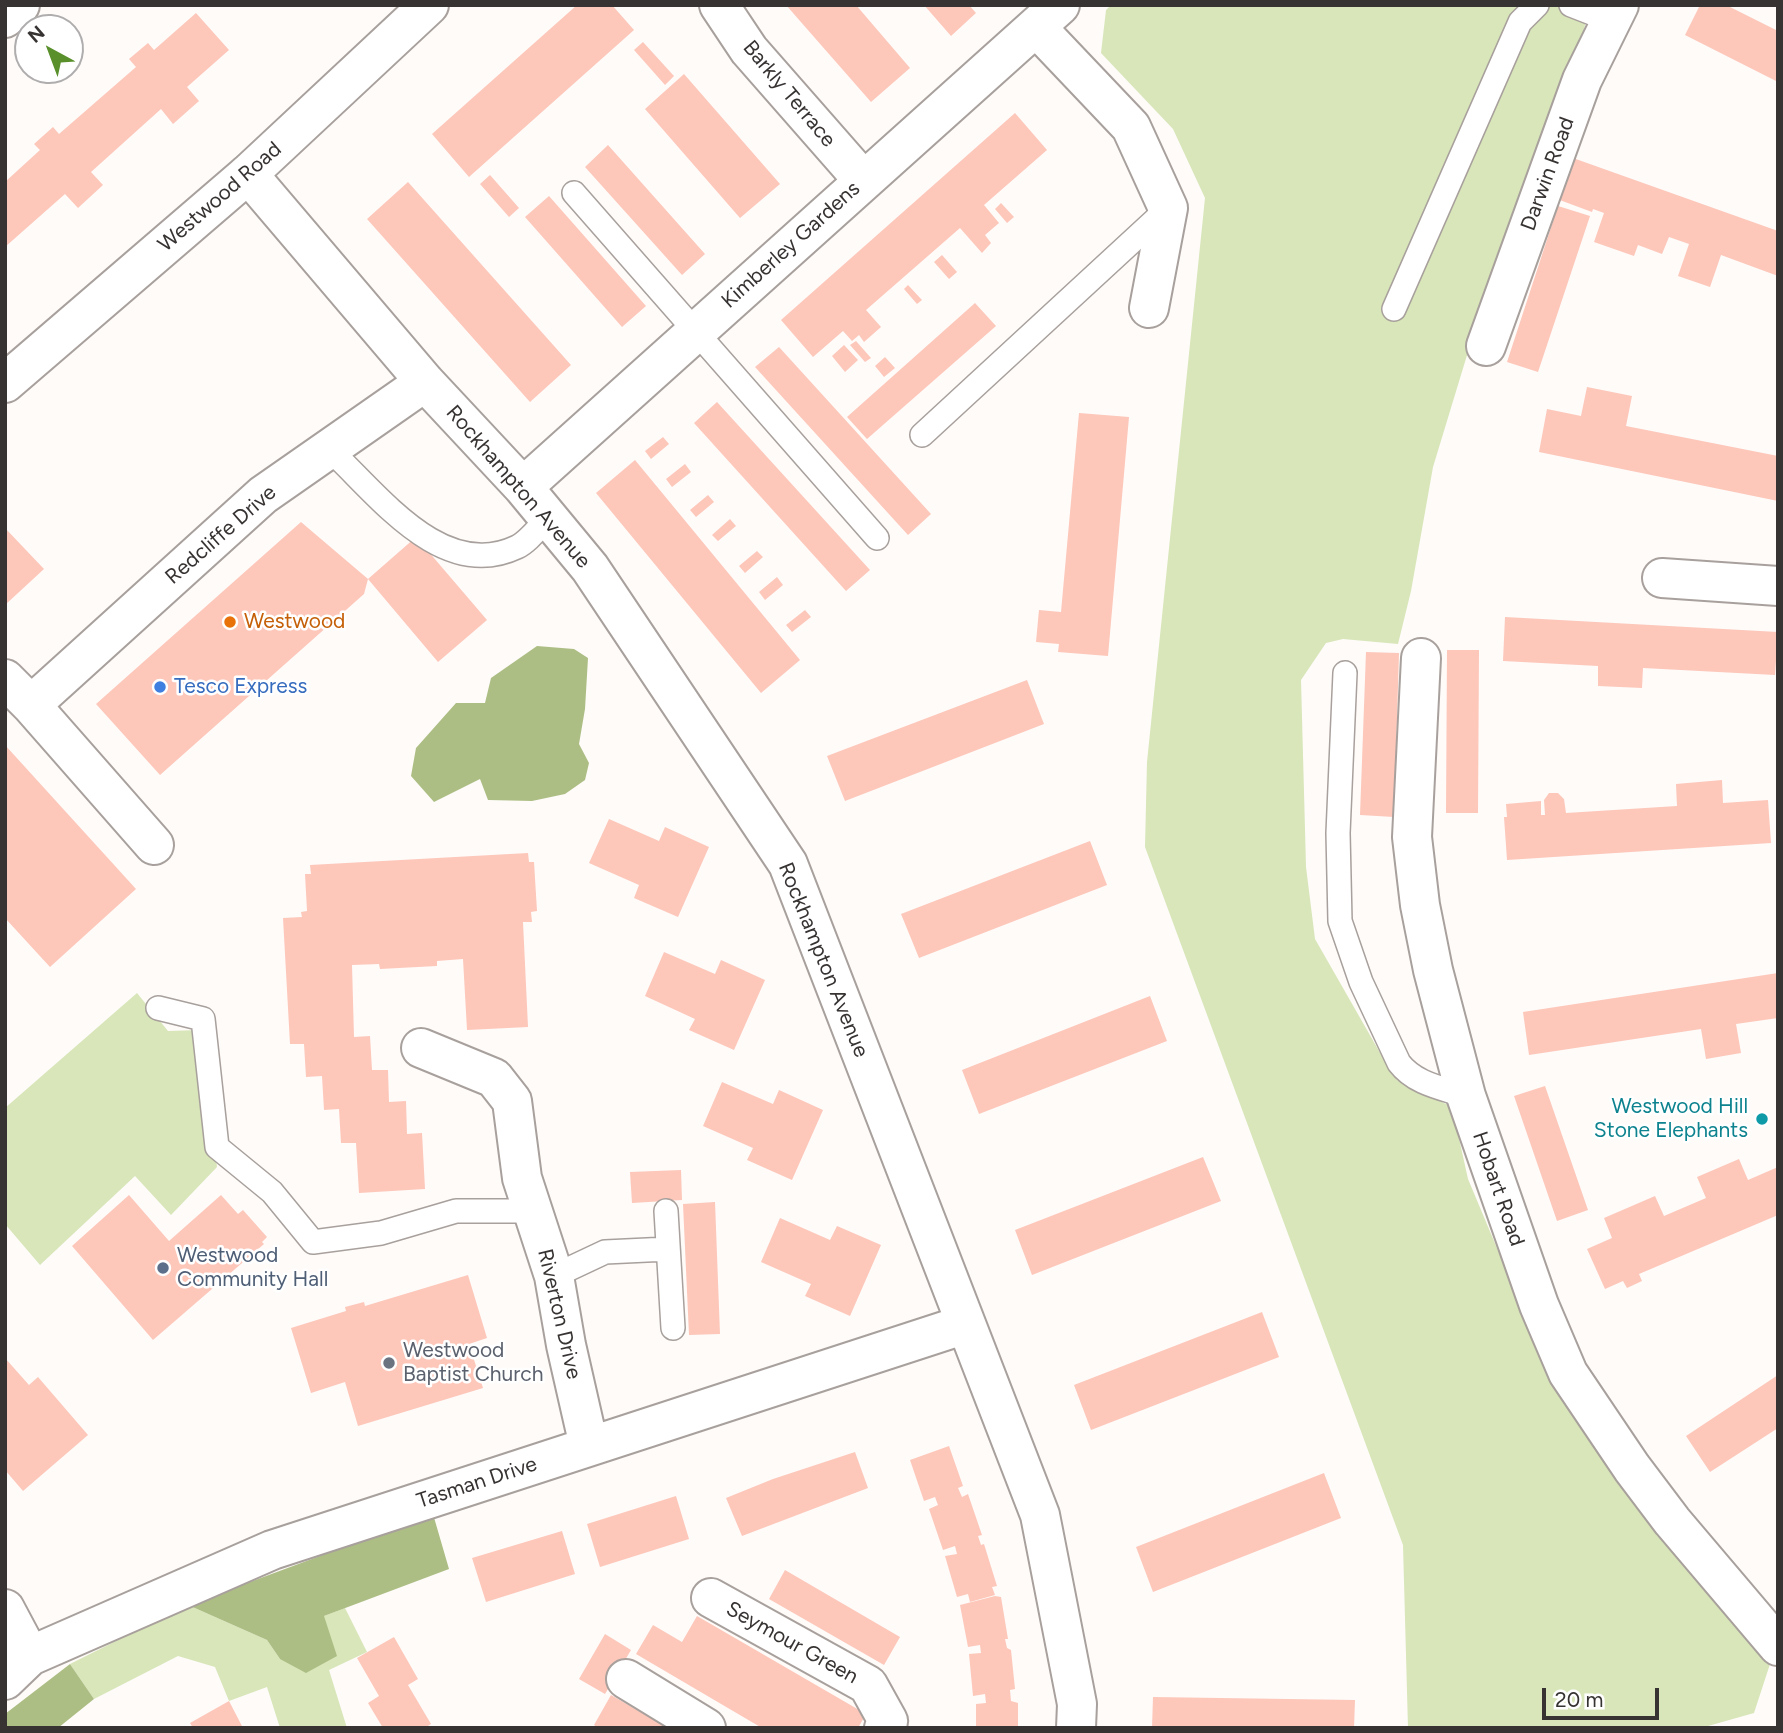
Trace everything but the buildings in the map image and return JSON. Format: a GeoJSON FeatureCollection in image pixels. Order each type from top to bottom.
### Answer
{"type":"FeatureCollection","features":[{"type":"Feature","properties":{"kind":"street"},"geometry":{"type":"LineString","coordinates":[[5,18],[20,5]]}},
{"type":"Feature","properties":{"kind":"street","name":"Westwood Road"},"geometry":{"type":"LineString","coordinates":[[5,383],[248,174],[429,5]]}},
{"type":"Feature","properties":{"kind":"street","name":"Barkly Terrace"},"geometry":{"type":"LineString","coordinates":[[719,5],[749,50],[863,180]]}},
{"type":"Feature","properties":{"kind":"street","name":"Darwin Road"},"geometry":{"type":"LineString","coordinates":[[1486,346],[1582,80],[1615,13]]}},
{"type":"Feature","properties":{"kind":"street"},"geometry":{"type":"LineString","coordinates":[[1048,16],[1131,127],[1168,208],[1149,308]]}},
{"type":"Feature","properties":{"kind":"street","name":"Kimberley Gardens"},"geometry":{"type":"LineString","coordinates":[[523,487],[1048,16]]}},
{"type":"Feature","properties":{"kind":"street","name":"Rockhampton Avenue"},"geometry":{"type":"LineString","coordinates":[[248,174],[425,382],[523,487],[590,568],[788,864],[1040,1515],[1077,1704],[1076,1728]]}},
{"type":"Feature","properties":{"kind":"street","name":"Redcliffe Drive"},"geometry":{"type":"LineString","coordinates":[[154,845],[18,692],[263,495],[425,382]]}},
{"type":"Feature","properties":{"kind":"street"},"geometry":{"type":"LineString","coordinates":[[1662,578],[1778,586]]}},
{"type":"Feature","properties":{"kind":"street","name":"Hobart Road"},"geometry":{"type":"LineString","coordinates":[[1421,658],[1412,837],[1420,905],[1433,970],[1466,1096],[1539,1305],[1568,1373],[1632,1468],[1672,1521],[1778,1646]]}},
{"type":"Feature","properties":{"kind":"street","name":"Riverton Drive"},"geometry":{"type":"LineString","coordinates":[[421,1048],[494,1078],[512,1101],[522,1178],[554,1276],[566,1345],[589,1446]]}},
{"type":"Feature","properties":{"kind":"street","name":"Tasman Drive"},"geometry":{"type":"LineString","coordinates":[[18,1668],[272,1550],[966,1324]]}},
{"type":"Feature","properties":{"kind":"street","name":"Seymour Green"},"geometry":{"type":"LineString","coordinates":[[711,1598],[868,1685],[888,1721],[884,1728]]}},
{"type":"Feature","properties":{"kind":"street"},"geometry":{"type":"LineString","coordinates":[[5,1609],[18,1668]]}},
{"type":"Feature","properties":{"kind":"street"},"geometry":{"type":"LineString","coordinates":[[626,1679],[706,1728]]}},
{"type":"Feature","properties":{"kind":"lane"},"geometry":{"type":"LineString","coordinates":[[1394,309],[1520,22],[1537,5]]}},
{"type":"Feature","properties":{"kind":"lane"},"geometry":{"type":"LineString","coordinates":[[1571,5],[1615,13]]}},
{"type":"Feature","properties":{"kind":"lane"},"geometry":{"type":"LineString","coordinates":[[574,194],[877,538]]}},
{"type":"Feature","properties":{"kind":"lane"},"geometry":{"type":"LineString","coordinates":[[922,435],[1168,208]]}},
{"type":"Feature","properties":{"kind":"lane"},"geometry":{"type":"LineString","coordinates":[[329,449],[403,520],[435,544],[462,554],[490,555],[519,547],[548,518]]}},
{"type":"Feature","properties":{"kind":"lane"},"geometry":{"type":"LineString","coordinates":[[1345,673],[1338,833],[1340,921],[1361,982],[1406,1073],[1418,1080],[1466,1096]]}},
{"type":"Feature","properties":{"kind":"lane"},"geometry":{"type":"LineString","coordinates":[[158,1008],[203,1019],[218,1147],[272,1192],[313,1242],[381,1233],[456,1211],[531,1211]]}},
{"type":"Feature","properties":{"kind":"lane"},"geometry":{"type":"LineString","coordinates":[[666,1210],[673,1328]]}},
{"type":"Feature","properties":{"kind":"lane"},"geometry":{"type":"LineString","coordinates":[[554,1276],[606,1252],[668,1249]]}},
{"type":"Feature","properties":{"kind":"green space"},"geometry":{"type":"Polygon","coordinates":[[[1111,5],[1590,5],[1574,69],[1478,319],[1433,467],[1411,591],[1398,644],[1343,639],[1326,643],[1301,680],[1306,867],[1315,939],[1391,1072],[1397,1080],[1452,1107],[1468,1179],[1525,1315],[1712,1598],[1770,1664],[1754,1713],[1701,1728],[1408,1728],[1403,1545],[1145,847],[1147,762],[1205,198],[1173,129],[1101,53],[1106,10],[1111,5]]]}},
{"type":"Feature","properties":{"kind":"green space"},"geometry":{"type":"Polygon","coordinates":[[[537,646],[574,649],[588,658],[585,709],[579,744],[589,763],[585,780],[565,794],[532,801],[488,800],[480,779],[434,802],[411,776],[416,748],[456,703],[485,703],[491,678],[537,646]]]}},
{"type":"Feature","properties":{"kind":"green space"},"geometry":{"type":"Polygon","coordinates":[[[137,993],[168,1031],[200,1030],[217,1167],[171,1215],[135,1176],[40,1265],[5,1224],[5,1108],[137,993]]]}},
{"type":"Feature","properties":{"kind":"green space"},"geometry":{"type":"Polygon","coordinates":[[[433,1514],[449,1569],[324,1616],[337,1656],[306,1673],[280,1659],[267,1640],[188,1605],[433,1514]]]}},
{"type":"Feature","properties":{"kind":"green space"},"geometry":{"type":"Polygon","coordinates":[[[188,1605],[267,1640],[280,1659],[324,1616],[345,1608],[367,1652],[329,1670],[347,1728],[280,1728],[267,1687],[229,1701],[215,1667],[178,1656],[94,1699],[70,1664],[188,1605]]]}},
{"type":"Feature","properties":{"kind":"green space"},"geometry":{"type":"Polygon","coordinates":[[[70,1664],[94,1699],[58,1728],[5,1728],[5,1714],[70,1664]]]}},
{"type":"Feature","properties":{"kind":"place","name":"Westwood"},"geometry":{"type":"Point","coordinates":[230,622]}},
{"type":"Feature","properties":{"kind":"place","name":"Tesco Express"},"geometry":{"type":"Point","coordinates":[160,687]}},
{"type":"Feature","properties":{"kind":"place","name":"Westwood Hill Stone Elephants"},"geometry":{"type":"Point","coordinates":[1762,1119]}},
{"type":"Feature","properties":{"kind":"place","name":"Westwood Community Hall"},"geometry":{"type":"Point","coordinates":[163,1268]}},
{"type":"Feature","properties":{"kind":"place","name":"Westwood Baptist Church"},"geometry":{"type":"Point","coordinates":[389,1363]}}]}
